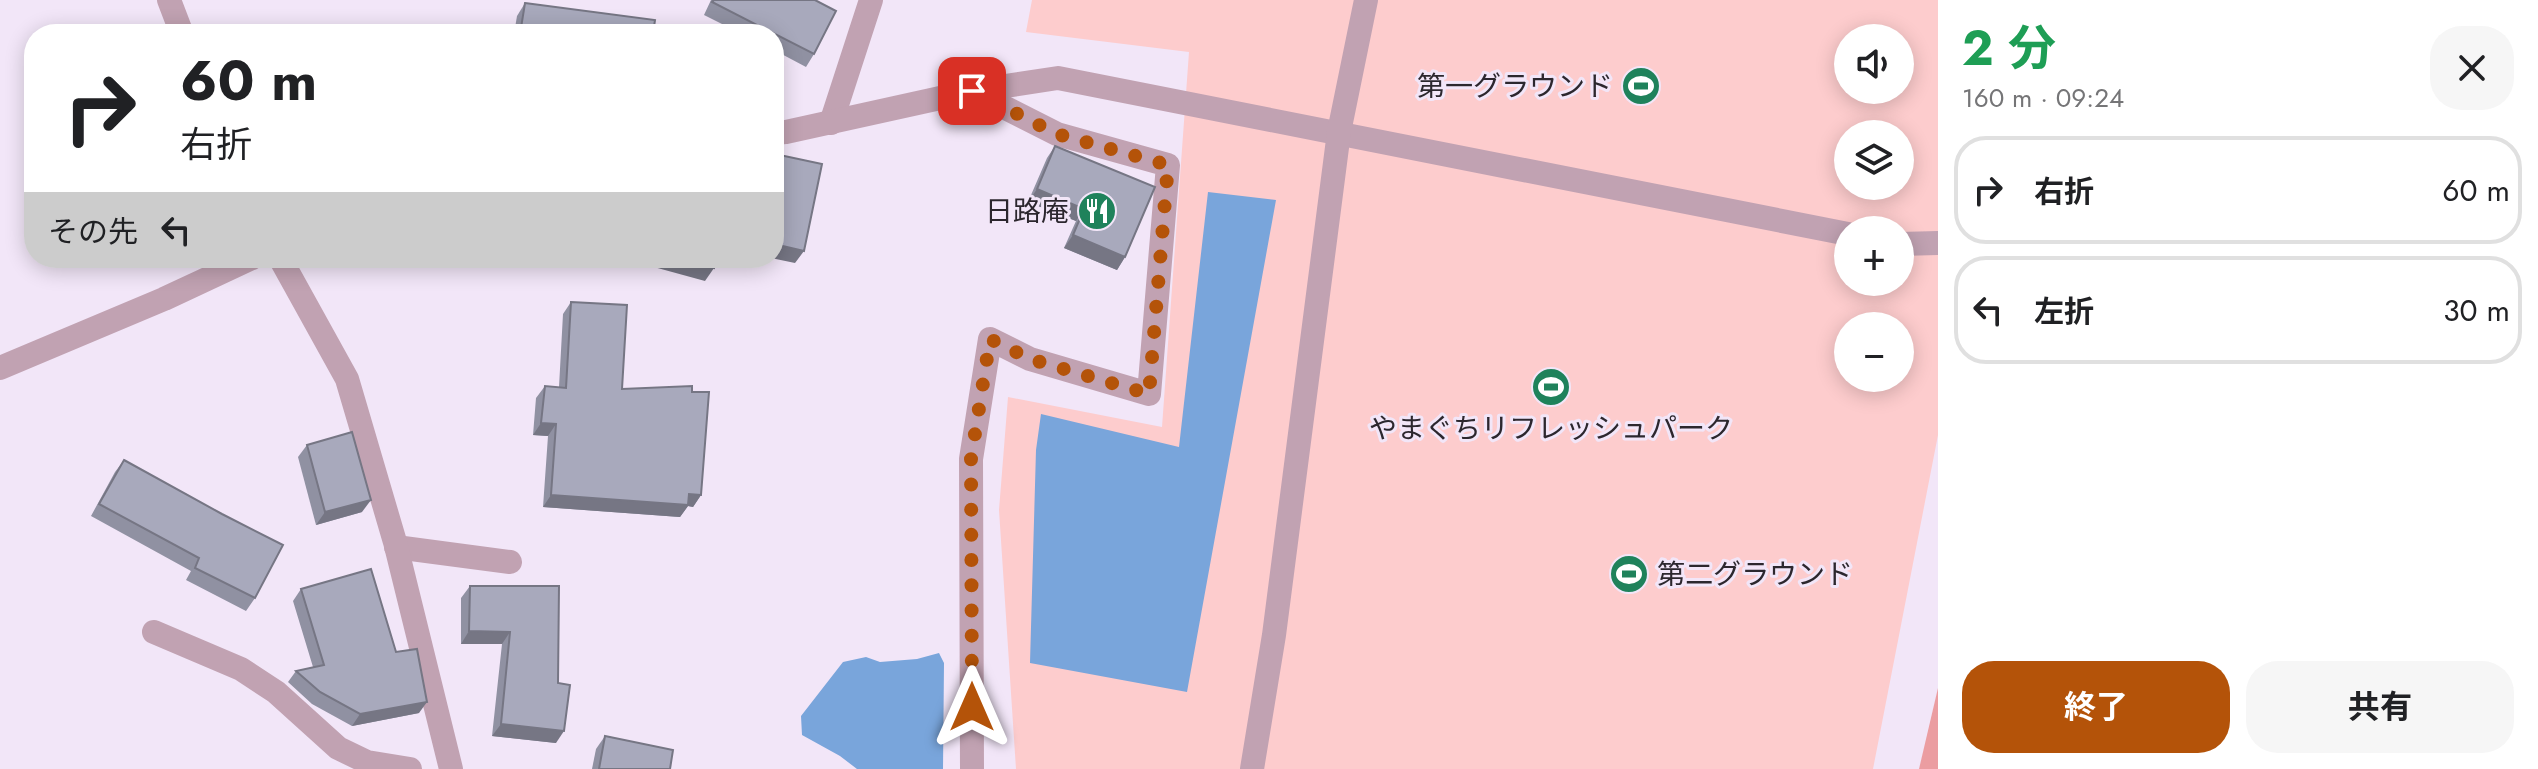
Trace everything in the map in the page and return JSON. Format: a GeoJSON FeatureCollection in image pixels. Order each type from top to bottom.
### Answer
{"type":"FeatureCollection","features":[{"type":"Feature","properties":{"kind":"street"},"geometry":{"type":"LineString","coordinates":[[169,0],[178,24]]}},
{"type":"Feature","properties":{"kind":"street"},"geometry":{"type":"LineString","coordinates":[[1252,769],[1276,620],[1339,132],[1366,0]]}},
{"type":"Feature","properties":{"kind":"street"},"geometry":{"type":"LineString","coordinates":[[831,123],[868,1]]}},
{"type":"Feature","properties":{"kind":"street"},"geometry":{"type":"LineString","coordinates":[[784,131],[972,91],[1058,78],[1834,231]]}},
{"type":"Feature","properties":{"kind":"street"},"geometry":{"type":"LineString","coordinates":[[972,91],[1057,134],[1168,165],[1149,394],[1030,359],[990,339],[971,459],[972,769]]}},
{"type":"Feature","properties":{"kind":"street"},"geometry":{"type":"LineString","coordinates":[[1914,244],[1938,243]]}},
{"type":"Feature","properties":{"kind":"street"},"geometry":{"type":"LineString","coordinates":[[0,368],[231,268]]}},
{"type":"Feature","properties":{"kind":"street"},"geometry":{"type":"LineString","coordinates":[[286,268],[347,379],[396,547],[451,769]]}},
{"type":"Feature","properties":{"kind":"street"},"geometry":{"type":"LineString","coordinates":[[396,547],[510,562]]}},
{"type":"Feature","properties":{"kind":"street"},"geometry":{"type":"LineString","coordinates":[[154,632],[241,669],[276,692],[338,748],[367,762],[410,769]]}},
{"type":"Feature","properties":{"kind":"shaded area","name":"やまぐちリフレッシュパーク"},"geometry":{"type":"Polygon","coordinates":[[[1032,0],[1938,0],[1938,435],[1873,769],[1016,769],[999,510],[1008,397],[1162,427],[1189,52],[1026,32],[1032,0]]]}},
{"type":"Feature","properties":{"kind":"shaded area"},"geometry":{"type":"Polygon","coordinates":[[[1938,688],[1938,769],[1919,769],[1938,688]]]}},
{"type":"Feature","properties":{"kind":"water"},"geometry":{"type":"Polygon","coordinates":[[[1208,192],[1276,200],[1187,692],[1030,663],[1036,450],[1041,414],[1179,447],[1208,192]]]}},
{"type":"Feature","properties":{"kind":"water"},"geometry":{"type":"Polygon","coordinates":[[[939,653],[944,663],[943,769],[857,769],[802,735],[801,716],[843,662],[866,657],[880,662],[917,659],[939,653]]]}},
{"type":"Feature","properties":{"kind":"building"},"geometry":{"type":"Polygon","coordinates":[[[815,0],[836,11],[814,54],[784,39],[784,24],[755,24],[712,2],[815,0]]]}},
{"type":"Feature","properties":{"kind":"building"},"geometry":{"type":"Polygon","coordinates":[[[525,3],[655,20],[654,24],[522,24],[525,3]]]}},
{"type":"Feature","properties":{"kind":"building","name":"日路庵"},"geometry":{"type":"Polygon","coordinates":[[[1055,146],[1155,187],[1125,257],[1073,235],[1084,209],[1037,189],[1055,146]]]}},
{"type":"Feature","properties":{"kind":"building"},"geometry":{"type":"Polygon","coordinates":[[[784,156],[822,164],[804,251],[784,246],[784,156]]]}},
{"type":"Feature","properties":{"kind":"building"},"geometry":{"type":"Polygon","coordinates":[[[571,302],[627,305],[622,389],[692,386],[692,392],[709,392],[701,495],[689,494],[688,505],[551,495],[556,424],[541,423],[545,386],[566,388],[571,302]]]}},
{"type":"Feature","properties":{"kind":"building"},"geometry":{"type":"Polygon","coordinates":[[[352,432],[371,500],[325,512],[307,445],[352,432]]]}},
{"type":"Feature","properties":{"kind":"building"},"geometry":{"type":"Polygon","coordinates":[[[124,460],[283,545],[255,598],[195,568],[199,558],[99,504],[124,460]]]}},
{"type":"Feature","properties":{"kind":"building"},"geometry":{"type":"Polygon","coordinates":[[[371,569],[396,652],[417,649],[427,702],[360,714],[320,692],[296,671],[324,665],[301,589],[371,569]]]}},
{"type":"Feature","properties":{"kind":"building"},"geometry":{"type":"Polygon","coordinates":[[[470,586],[559,586],[558,683],[570,685],[564,731],[501,724],[510,632],[469,631],[470,586]]]}},
{"type":"Feature","properties":{"kind":"building"},"geometry":{"type":"Polygon","coordinates":[[[605,736],[673,750],[670,769],[599,769],[605,736]]]}},
{"type":"Feature","properties":{"kind":"place","name":"第一グラウンド"},"geometry":{"type":"Point","coordinates":[1641,86]}},
{"type":"Feature","properties":{"kind":"place","name":"日路庵"},"geometry":{"type":"Point","coordinates":[1097,211]}},
{"type":"Feature","properties":{"kind":"place","name":"やまぐちリフレッシュパーク"},"geometry":{"type":"Point","coordinates":[1551,387]}},
{"type":"Feature","properties":{"kind":"place","name":"第二グラウンド"},"geometry":{"type":"Point","coordinates":[1629,574]}},
{"type":"Feature","properties":{"kind":"route"},"geometry":{"type":"LineString","coordinates":[[972,91],[1057,134],[1168,165],[1149,394],[1030,359],[990,339],[971,459],[972,707]]}}]}
